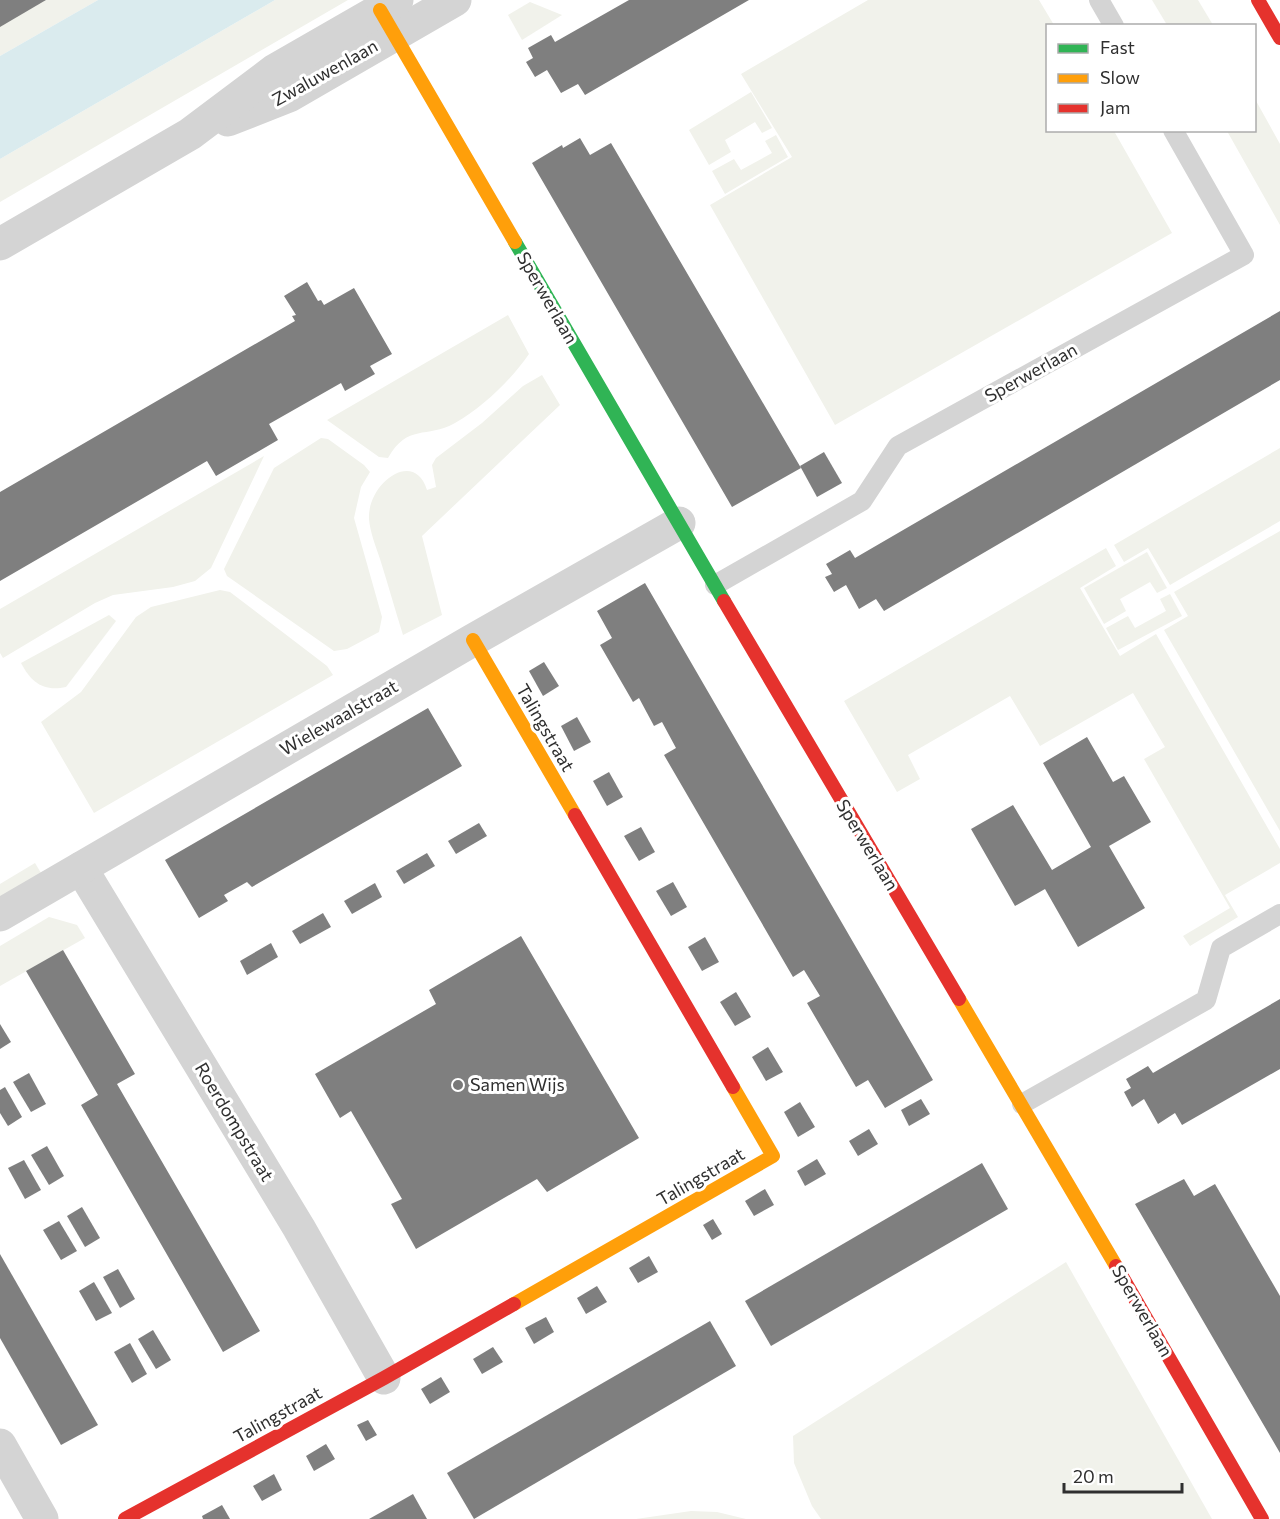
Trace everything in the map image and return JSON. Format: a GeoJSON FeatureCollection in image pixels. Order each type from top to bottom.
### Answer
{"type":"FeatureCollection","features":[{"type":"Feature","properties":{"kind":"street","name":"Zwaluwenlaan"},"geometry":{"type":"LineString","coordinates":[[0,244],[190,134],[289,96],[390,15],[455,0]]}},
{"type":"Feature","properties":{"kind":"street"},"geometry":{"type":"LineString","coordinates":[[1258,0],[1280,38]]}},
{"type":"Feature","properties":{"kind":"street","name":"Sperwerlaan"},"geometry":{"type":"LineString","coordinates":[[390,15],[679,523],[832,786],[1022,1104],[1262,1519]]}},
{"type":"Feature","properties":{"kind":"street","name":"Wielewaalstraat"},"geometry":{"type":"LineString","coordinates":[[0,915],[679,523]]}},
{"type":"Feature","properties":{"kind":"street","name":"Talingstraat"},"geometry":{"type":"LineString","coordinates":[[125,1519],[384,1378],[773,1156],[473,640]]}},
{"type":"Feature","properties":{"kind":"street","name":"Roerdompstraat"},"geometry":{"type":"LineString","coordinates":[[81,868],[299,1228],[384,1378]]}},
{"type":"Feature","properties":{"kind":"street"},"geometry":{"type":"LineString","coordinates":[[0,1445],[42,1519]]}},
{"type":"Feature","properties":{"kind":"lane"},"geometry":{"type":"LineString","coordinates":[[1099,0],[1113,24]]}},
{"type":"Feature","properties":{"kind":"lane","name":"Sperwerlaan"},"geometry":{"type":"LineString","coordinates":[[715,585],[862,501],[898,446],[1244,255],[1174,132]]}},
{"type":"Feature","properties":{"kind":"lane"},"geometry":{"type":"LineString","coordinates":[[1022,1104],[1206,1000],[1221,948],[1280,914]]}},
{"type":"Feature","properties":{"kind":"shaded area"},"geometry":{"type":"Polygon","coordinates":[[[0,0],[98,0],[0,56],[0,0]]]}},
{"type":"Feature","properties":{"kind":"shaded area"},"geometry":{"type":"Polygon","coordinates":[[[98,0],[275,0],[0,159],[0,56],[98,0]]]}},
{"type":"Feature","properties":{"kind":"shaded area"},"geometry":{"type":"Polygon","coordinates":[[[275,0],[348,0],[0,202],[0,159],[275,0]]]}},
{"type":"Feature","properties":{"kind":"shaded area"},"geometry":{"type":"Polygon","coordinates":[[[868,0],[1039,0],[1053,24],[1046,24],[1046,132],[1115,132],[1172,233],[835,425],[710,205],[792,157],[741,74],[868,0]]]}},
{"type":"Feature","properties":{"kind":"shaded area"},"geometry":{"type":"Polygon","coordinates":[[[1152,0],[1198,0],[1212,24],[1166,24],[1152,0]]]}},
{"type":"Feature","properties":{"kind":"shaded area"},"geometry":{"type":"Polygon","coordinates":[[[530,2],[562,15],[522,40],[508,15],[530,2]]]}},
{"type":"Feature","properties":{"kind":"shaded area"},"geometry":{"type":"Polygon","coordinates":[[[751,92],[772,128],[762,133],[755,122],[725,140],[731,152],[709,165],[689,130],[751,92]]]}},
{"type":"Feature","properties":{"kind":"shaded area"},"geometry":{"type":"Polygon","coordinates":[[[1256,101],[1280,144],[1280,225],[1228,132],[1256,132],[1256,101]]]}},
{"type":"Feature","properties":{"kind":"shaded area"},"geometry":{"type":"Polygon","coordinates":[[[776,135],[788,157],[725,194],[712,171],[734,159],[741,170],[772,153],[765,141],[776,135]]]}},
{"type":"Feature","properties":{"kind":"shaded area"},"geometry":{"type":"Polygon","coordinates":[[[508,315],[529,354],[496,392],[455,423],[445,428],[410,436],[395,447],[388,458],[379,457],[327,420],[508,315]]]}},
{"type":"Feature","properties":{"kind":"shaded area"},"geometry":{"type":"Polygon","coordinates":[[[542,375],[560,405],[422,536],[442,615],[403,635],[369,519],[370,506],[375,494],[383,483],[402,471],[412,472],[421,478],[427,490],[436,487],[432,465],[436,458],[482,423],[523,386],[542,375]]]}},
{"type":"Feature","properties":{"kind":"shaded area"},"geometry":{"type":"Polygon","coordinates":[[[321,438],[328,439],[370,472],[361,487],[354,518],[382,617],[379,632],[347,649],[334,651],[227,576],[224,569],[274,468],[321,438]]]}},
{"type":"Feature","properties":{"kind":"shaded area"},"geometry":{"type":"Polygon","coordinates":[[[1280,448],[1280,521],[1170,585],[1148,548],[1124,562],[1114,545],[1280,448]]]}},
{"type":"Feature","properties":{"kind":"shaded area"},"geometry":{"type":"Polygon","coordinates":[[[264,456],[211,568],[195,581],[173,587],[113,595],[95,603],[3,658],[0,653],[0,609],[264,456]]]}},
{"type":"Feature","properties":{"kind":"shaded area"},"geometry":{"type":"Polygon","coordinates":[[[1280,531],[1280,831],[1164,630],[1188,616],[1174,592],[1280,531]]]}},
{"type":"Feature","properties":{"kind":"shaded area"},"geometry":{"type":"Polygon","coordinates":[[[1106,548],[1116,566],[1080,588],[1120,656],[1156,634],[1280,849],[1280,863],[1225,895],[1238,917],[1190,946],[1183,936],[1230,908],[1144,759],[1165,747],[1133,693],[1040,746],[1010,696],[908,755],[920,779],[897,792],[844,701],[1106,548]]]}},
{"type":"Feature","properties":{"kind":"shaded area"},"geometry":{"type":"Polygon","coordinates":[[[1147,552],[1167,588],[1157,593],[1150,582],[1120,599],[1126,611],[1104,624],[1084,588],[1147,552]]]}},
{"type":"Feature","properties":{"kind":"shaded area"},"geometry":{"type":"Polygon","coordinates":[[[220,590],[230,592],[327,666],[333,675],[94,813],[41,722],[81,692],[136,617],[151,607],[220,590]]]}},
{"type":"Feature","properties":{"kind":"shaded area"},"geometry":{"type":"Polygon","coordinates":[[[1170,594],[1182,616],[1118,650],[1106,628],[1128,616],[1135,628],[1166,611],[1160,599],[1170,594]]]}},
{"type":"Feature","properties":{"kind":"shaded area"},"geometry":{"type":"Polygon","coordinates":[[[109,615],[116,621],[66,687],[44,687],[25,670],[21,663],[109,615]]]}},
{"type":"Feature","properties":{"kind":"shaded area"},"geometry":{"type":"Polygon","coordinates":[[[35,863],[41,873],[0,897],[0,884],[35,863]]]}},
{"type":"Feature","properties":{"kind":"shaded area"},"geometry":{"type":"Polygon","coordinates":[[[49,917],[77,925],[85,938],[0,986],[0,946],[49,917]]]}},
{"type":"Feature","properties":{"kind":"shaded area"},"geometry":{"type":"Polygon","coordinates":[[[1066,1262],[1212,1519],[821,1519],[812,1506],[794,1463],[793,1436],[1066,1262]]]}},
{"type":"Feature","properties":{"kind":"shaded area"},"geometry":{"type":"Polygon","coordinates":[[[691,1511],[717,1512],[746,1519],[636,1519],[691,1511]]]}},
{"type":"Feature","properties":{"kind":"building"},"geometry":{"type":"Polygon","coordinates":[[[0,0],[46,0],[0,27],[0,0]]]}},
{"type":"Feature","properties":{"kind":"building"},"geometry":{"type":"Polygon","coordinates":[[[629,0],[749,0],[585,95],[578,84],[561,93],[547,70],[535,77],[526,62],[533,58],[528,48],[551,35],[555,42],[629,0]]]}},
{"type":"Feature","properties":{"kind":"building"},"geometry":{"type":"Polygon","coordinates":[[[580,138],[590,155],[611,143],[801,468],[732,507],[532,163],[562,145],[563,148],[580,138]]]}},
{"type":"Feature","properties":{"kind":"building"},"geometry":{"type":"Polygon","coordinates":[[[307,282],[318,301],[321,300],[324,305],[354,288],[392,354],[370,366],[375,374],[345,391],[341,383],[269,424],[278,440],[216,476],[207,461],[0,581],[0,492],[295,321],[292,316],[296,315],[284,296],[307,282]]]}},
{"type":"Feature","properties":{"kind":"building"},"geometry":{"type":"Polygon","coordinates":[[[1280,311],[1280,380],[884,611],[876,599],[859,609],[846,585],[834,592],[825,577],[832,574],[826,564],[850,550],[855,558],[1280,311]]]}},
{"type":"Feature","properties":{"kind":"building"},"geometry":{"type":"Polygon","coordinates":[[[824,452],[842,483],[817,497],[800,466],[824,452]]]}},
{"type":"Feature","properties":{"kind":"building"},"geometry":{"type":"Polygon","coordinates":[[[645,583],[933,1080],[885,1108],[868,1080],[856,1087],[807,1003],[820,996],[804,970],[793,977],[664,755],[676,748],[662,722],[654,726],[639,698],[633,702],[600,645],[612,638],[597,611],[645,583]]]}},
{"type":"Feature","properties":{"kind":"building"},"geometry":{"type":"Polygon","coordinates":[[[544,662],[559,686],[543,696],[529,671],[544,662]]]}},
{"type":"Feature","properties":{"kind":"building"},"geometry":{"type":"Polygon","coordinates":[[[428,708],[462,766],[252,887],[247,882],[224,895],[228,901],[199,918],[165,860],[428,708]]]}},
{"type":"Feature","properties":{"kind":"building"},"geometry":{"type":"Polygon","coordinates":[[[577,717],[591,742],[574,751],[561,726],[577,717]]]}},
{"type":"Feature","properties":{"kind":"building"},"geometry":{"type":"Polygon","coordinates":[[[1087,737],[1113,782],[1124,776],[1151,822],[1109,846],[1145,908],[1078,947],[1045,889],[1015,906],[971,829],[1013,805],[1052,870],[1091,847],[1043,763],[1087,737]]]}},
{"type":"Feature","properties":{"kind":"building"},"geometry":{"type":"Polygon","coordinates":[[[609,772],[623,797],[607,806],[593,781],[609,772]]]}},
{"type":"Feature","properties":{"kind":"building"},"geometry":{"type":"Polygon","coordinates":[[[479,823],[487,836],[456,854],[448,841],[479,823]]]}},
{"type":"Feature","properties":{"kind":"building"},"geometry":{"type":"Polygon","coordinates":[[[641,827],[655,852],[639,861],[624,836],[641,827]]]}},
{"type":"Feature","properties":{"kind":"building"},"geometry":{"type":"Polygon","coordinates":[[[427,853],[435,866],[404,884],[396,871],[427,853]]]}},
{"type":"Feature","properties":{"kind":"building"},"geometry":{"type":"Polygon","coordinates":[[[673,882],[687,907],[671,916],[656,891],[673,882]]]}},
{"type":"Feature","properties":{"kind":"building"},"geometry":{"type":"Polygon","coordinates":[[[375,883],[382,897],[352,914],[344,901],[375,883]]]}},
{"type":"Feature","properties":{"kind":"building"},"geometry":{"type":"Polygon","coordinates":[[[323,913],[331,927],[300,944],[292,931],[323,913]]]}},
{"type":"Feature","properties":{"kind":"building"},"geometry":{"type":"Polygon","coordinates":[[[521,936],[639,1138],[547,1192],[537,1179],[416,1249],[391,1204],[402,1199],[351,1111],[340,1118],[315,1074],[436,1004],[429,990],[521,936]]]}},
{"type":"Feature","properties":{"kind":"building"},"geometry":{"type":"Polygon","coordinates":[[[705,937],[719,962],[702,971],[688,947],[705,937]]]}},
{"type":"Feature","properties":{"kind":"building"},"geometry":{"type":"Polygon","coordinates":[[[271,943],[278,957],[247,975],[240,961],[271,943]]]}},
{"type":"Feature","properties":{"kind":"building"},"geometry":{"type":"Polygon","coordinates":[[[63,950],[135,1074],[117,1084],[260,1331],[223,1352],[81,1105],[98,1095],[26,971],[63,950]]]}},
{"type":"Feature","properties":{"kind":"building"},"geometry":{"type":"Polygon","coordinates":[[[736,992],[751,1017],[735,1026],[720,1002],[736,992]]]}},
{"type":"Feature","properties":{"kind":"building"},"geometry":{"type":"Polygon","coordinates":[[[1280,999],[1280,1069],[1182,1125],[1175,1113],[1158,1124],[1144,1099],[1132,1107],[1124,1092],[1131,1088],[1126,1079],[1148,1066],[1153,1073],[1280,999]]]}},
{"type":"Feature","properties":{"kind":"building"},"geometry":{"type":"Polygon","coordinates":[[[0,1024],[11,1042],[0,1049],[0,1024]]]}},
{"type":"Feature","properties":{"kind":"building"},"geometry":{"type":"Polygon","coordinates":[[[768,1047],[783,1072],[766,1081],[752,1057],[768,1047]]]}},
{"type":"Feature","properties":{"kind":"building"},"geometry":{"type":"Polygon","coordinates":[[[29,1073],[46,1104],[31,1112],[13,1082],[29,1073]]]}},
{"type":"Feature","properties":{"kind":"building"},"geometry":{"type":"Polygon","coordinates":[[[5,1087],[22,1117],[8,1126],[0,1113],[0,1090],[5,1087]]]}},
{"type":"Feature","properties":{"kind":"building"},"geometry":{"type":"Polygon","coordinates":[[[921,1099],[930,1114],[909,1126],[901,1110],[921,1099]]]}},
{"type":"Feature","properties":{"kind":"building"},"geometry":{"type":"Polygon","coordinates":[[[800,1102],[815,1127],[798,1137],[784,1112],[800,1102]]]}},
{"type":"Feature","properties":{"kind":"building"},"geometry":{"type":"Polygon","coordinates":[[[869,1129],[878,1144],[858,1156],[849,1141],[869,1129]]]}},
{"type":"Feature","properties":{"kind":"building"},"geometry":{"type":"Polygon","coordinates":[[[47,1146],[64,1176],[49,1185],[31,1155],[47,1146]]]}},
{"type":"Feature","properties":{"kind":"building"},"geometry":{"type":"Polygon","coordinates":[[[817,1159],[826,1174],[805,1186],[797,1171],[817,1159]]]}},
{"type":"Feature","properties":{"kind":"building"},"geometry":{"type":"Polygon","coordinates":[[[24,1160],[41,1190],[25,1199],[8,1168],[24,1160]]]}},
{"type":"Feature","properties":{"kind":"building"},"geometry":{"type":"Polygon","coordinates":[[[982,1163],[1008,1209],[771,1346],[745,1301],[982,1163]]]}},
{"type":"Feature","properties":{"kind":"building"},"geometry":{"type":"Polygon","coordinates":[[[1184,1179],[1194,1196],[1215,1184],[1280,1296],[1280,1453],[1135,1204],[1184,1179]]]}},
{"type":"Feature","properties":{"kind":"building"},"geometry":{"type":"Polygon","coordinates":[[[765,1189],[774,1205],[754,1216],[745,1201],[765,1189]]]}},
{"type":"Feature","properties":{"kind":"building"},"geometry":{"type":"Polygon","coordinates":[[[82,1207],[100,1238],[85,1247],[67,1216],[82,1207]]]}},
{"type":"Feature","properties":{"kind":"building"},"geometry":{"type":"Polygon","coordinates":[[[713,1219],[722,1234],[712,1240],[703,1225],[713,1219]]]}},
{"type":"Feature","properties":{"kind":"building"},"geometry":{"type":"Polygon","coordinates":[[[59,1221],[77,1251],[61,1260],[43,1230],[59,1221]]]}},
{"type":"Feature","properties":{"kind":"building"},"geometry":{"type":"Polygon","coordinates":[[[0,1254],[98,1425],[61,1445],[0,1338],[0,1254]]]}},
{"type":"Feature","properties":{"kind":"building"},"geometry":{"type":"Polygon","coordinates":[[[649,1256],[658,1272],[638,1283],[629,1268],[649,1256]]]}},
{"type":"Feature","properties":{"kind":"building"},"geometry":{"type":"Polygon","coordinates":[[[118,1269],[135,1299],[120,1308],[103,1277],[118,1269]]]}},
{"type":"Feature","properties":{"kind":"building"},"geometry":{"type":"Polygon","coordinates":[[[94,1282],[112,1313],[96,1321],[79,1291],[94,1282]]]}},
{"type":"Feature","properties":{"kind":"building"},"geometry":{"type":"Polygon","coordinates":[[[597,1286],[607,1302],[586,1314],[577,1298],[597,1286]]]}},
{"type":"Feature","properties":{"kind":"building"},"geometry":{"type":"Polygon","coordinates":[[[546,1317],[554,1332],[534,1344],[525,1328],[546,1317]]]}},
{"type":"Feature","properties":{"kind":"building"},"geometry":{"type":"Polygon","coordinates":[[[710,1321],[736,1366],[474,1519],[447,1473],[710,1321]]]}},
{"type":"Feature","properties":{"kind":"building"},"geometry":{"type":"Polygon","coordinates":[[[153,1330],[171,1360],[156,1369],[138,1339],[153,1330]]]}},
{"type":"Feature","properties":{"kind":"building"},"geometry":{"type":"Polygon","coordinates":[[[130,1343],[147,1374],[132,1383],[114,1352],[130,1343]]]}},
{"type":"Feature","properties":{"kind":"building"},"geometry":{"type":"Polygon","coordinates":[[[493,1347],[503,1362],[482,1374],[473,1359],[493,1347]]]}},
{"type":"Feature","properties":{"kind":"building"},"geometry":{"type":"Polygon","coordinates":[[[441,1377],[450,1392],[430,1404],[421,1389],[441,1377]]]}},
{"type":"Feature","properties":{"kind":"building"},"geometry":{"type":"Polygon","coordinates":[[[368,1420],[377,1435],[366,1441],[357,1425],[368,1420]]]}},
{"type":"Feature","properties":{"kind":"building"},"geometry":{"type":"Polygon","coordinates":[[[326,1444],[335,1459],[314,1471],[306,1456],[326,1444]]]}},
{"type":"Feature","properties":{"kind":"building"},"geometry":{"type":"Polygon","coordinates":[[[274,1474],[282,1490],[262,1501],[253,1486],[274,1474]]]}},
{"type":"Feature","properties":{"kind":"building"},"geometry":{"type":"Polygon","coordinates":[[[413,1494],[427,1519],[369,1519],[385,1510],[413,1494]]]}},
{"type":"Feature","properties":{"kind":"building"},"geometry":{"type":"Polygon","coordinates":[[[222,1505],[230,1519],[203,1519],[202,1516],[222,1505]]]}},
{"type":"Feature","properties":{"kind":"traffic: fast"},"geometry":{"type":"LineString","coordinates":[[515,242],[724,601]]}},
{"type":"Feature","properties":{"kind":"traffic: slow"},"geometry":{"type":"LineString","coordinates":[[380,10],[515,242]]}},
{"type":"Feature","properties":{"kind":"traffic: slow"},"geometry":{"type":"LineString","coordinates":[[473,640],[575,815]]}},
{"type":"Feature","properties":{"kind":"traffic: slow"},"geometry":{"type":"LineString","coordinates":[[959,999],[1116,1266]]}},
{"type":"Feature","properties":{"kind":"traffic: slow"},"geometry":{"type":"LineString","coordinates":[[514,1304],[773,1156],[733,1087]]}},
{"type":"Feature","properties":{"kind":"traffic: jam"},"geometry":{"type":"LineString","coordinates":[[1258,0],[1280,38]]}},
{"type":"Feature","properties":{"kind":"traffic: jam"},"geometry":{"type":"LineString","coordinates":[[724,601],[959,999]]}},
{"type":"Feature","properties":{"kind":"traffic: jam"},"geometry":{"type":"LineString","coordinates":[[575,815],[733,1087]]}},
{"type":"Feature","properties":{"kind":"traffic: jam"},"geometry":{"type":"LineString","coordinates":[[1116,1266],[1262,1519]]}},
{"type":"Feature","properties":{"kind":"traffic: jam"},"geometry":{"type":"LineString","coordinates":[[125,1519],[384,1378],[514,1304]]}},
{"type":"Feature","properties":{"kind":"place","name":"Samen Wijs"},"geometry":{"type":"Point","coordinates":[458,1085]}}]}
